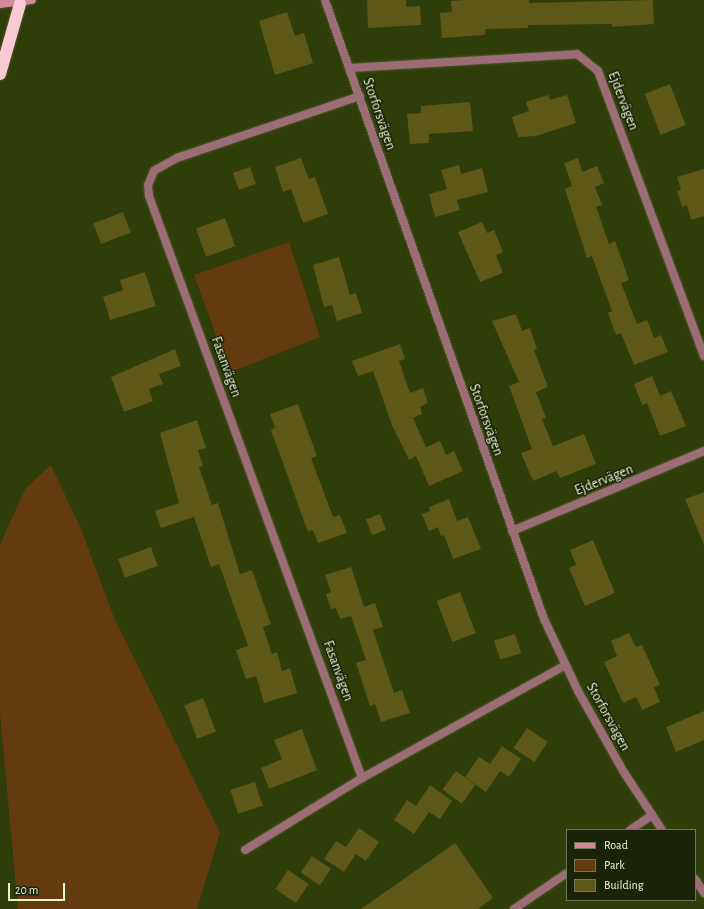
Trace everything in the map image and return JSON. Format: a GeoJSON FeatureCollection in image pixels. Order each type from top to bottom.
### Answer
{"type":"FeatureCollection","features":[{"type":"Feature","properties":{"kind":"highway"},"geometry":{"type":"LineString","coordinates":[[0,74],[20,4]]}},
{"type":"Feature","properties":{"kind":"street"},"geometry":{"type":"LineString","coordinates":[[0,4],[20,4],[32,0]]}},
{"type":"Feature","properties":{"kind":"street","name":"Storforsvägen"},"geometry":{"type":"LineString","coordinates":[[325,0],[544,619],[566,665],[625,774],[661,829]]}},
{"type":"Feature","properties":{"kind":"street","name":"Ejdervägen"},"geometry":{"type":"LineString","coordinates":[[350,68],[577,54],[598,71],[704,356]]}},
{"type":"Feature","properties":{"kind":"street","name":"Fasanvägen"},"geometry":{"type":"LineString","coordinates":[[360,96],[177,158],[154,171],[148,185],[149,196],[362,778]]}},
{"type":"Feature","properties":{"kind":"street","name":"Ejdervägen"},"geometry":{"type":"LineString","coordinates":[[512,531],[704,451]]}},
{"type":"Feature","properties":{"kind":"street"},"geometry":{"type":"LineString","coordinates":[[246,850],[362,778],[566,665]]}},
{"type":"Feature","properties":{"kind":"street"},"geometry":{"type":"LineString","coordinates":[[631,829],[652,815]]}},
{"type":"Feature","properties":{"kind":"street"},"geometry":{"type":"LineString","coordinates":[[514,909],[566,874]]}},
{"type":"Feature","properties":{"kind":"street"},"geometry":{"type":"LineString","coordinates":[[696,881],[704,893]]}},
{"type":"Feature","properties":{"kind":"green space"},"geometry":{"type":"Polygon","coordinates":[[[289,242],[320,337],[233,371],[225,360],[194,275],[289,242]]]}},
{"type":"Feature","properties":{"kind":"green space"},"geometry":{"type":"Polygon","coordinates":[[[51,465],[81,529],[113,615],[220,833],[197,909],[18,909],[0,713],[0,545],[25,489],[51,465]]]}},
{"type":"Feature","properties":{"kind":"building"},"geometry":{"type":"Polygon","coordinates":[[[367,0],[406,0],[406,7],[420,6],[421,25],[368,28],[367,0]]]}},
{"type":"Feature","properties":{"kind":"building"},"geometry":{"type":"Polygon","coordinates":[[[529,0],[529,3],[653,0],[654,24],[612,27],[612,24],[528,25],[528,28],[485,29],[485,35],[442,38],[440,13],[452,12],[451,1],[529,0]]]}},
{"type":"Feature","properties":{"kind":"building"},"geometry":{"type":"Polygon","coordinates":[[[287,12],[295,36],[304,33],[313,63],[275,75],[259,21],[287,12]]]}},
{"type":"Feature","properties":{"kind":"building"},"geometry":{"type":"Polygon","coordinates":[[[670,84],[686,125],[661,135],[645,94],[670,84]]]}},
{"type":"Feature","properties":{"kind":"building"},"geometry":{"type":"Polygon","coordinates":[[[548,95],[550,100],[567,95],[576,123],[536,136],[518,137],[512,117],[529,111],[526,102],[548,95]]]}},
{"type":"Feature","properties":{"kind":"building"},"geometry":{"type":"Polygon","coordinates":[[[470,102],[473,131],[429,134],[429,143],[410,144],[407,114],[421,113],[421,106],[470,102]]]}},
{"type":"Feature","properties":{"kind":"building"},"geometry":{"type":"Polygon","coordinates":[[[301,158],[309,179],[315,177],[328,214],[303,223],[291,189],[283,192],[275,167],[301,158]]]}},
{"type":"Feature","properties":{"kind":"building"},"geometry":{"type":"Polygon","coordinates":[[[578,158],[582,172],[597,166],[604,183],[595,187],[602,205],[596,207],[609,244],[615,241],[629,280],[621,283],[637,324],[647,320],[654,338],[661,335],[668,352],[634,365],[621,333],[616,335],[608,313],[612,311],[592,256],[587,258],[565,189],[572,186],[564,163],[578,158]]]}},
{"type":"Feature","properties":{"kind":"building"},"geometry":{"type":"Polygon","coordinates":[[[459,165],[461,174],[482,168],[488,192],[457,200],[460,210],[435,217],[429,194],[447,189],[441,170],[459,165]]]}},
{"type":"Feature","properties":{"kind":"building"},"geometry":{"type":"Polygon","coordinates":[[[250,167],[256,184],[239,190],[233,173],[250,167]]]}},
{"type":"Feature","properties":{"kind":"building"},"geometry":{"type":"Polygon","coordinates":[[[704,169],[704,216],[691,220],[687,205],[682,207],[677,191],[681,190],[677,177],[704,169]]]}},
{"type":"Feature","properties":{"kind":"building"},"geometry":{"type":"Polygon","coordinates":[[[123,212],[131,233],[101,244],[93,223],[123,212]]]}},
{"type":"Feature","properties":{"kind":"building"},"geometry":{"type":"Polygon","coordinates":[[[225,218],[235,246],[206,257],[196,229],[225,218]]]}},
{"type":"Feature","properties":{"kind":"building"},"geometry":{"type":"Polygon","coordinates":[[[482,222],[487,233],[494,230],[503,252],[496,255],[503,273],[480,282],[458,232],[482,222]]]}},
{"type":"Feature","properties":{"kind":"building"},"geometry":{"type":"Polygon","coordinates":[[[339,257],[350,295],[356,293],[362,313],[337,321],[332,305],[324,307],[313,265],[339,257]]]}},
{"type":"Feature","properties":{"kind":"building"},"geometry":{"type":"Polygon","coordinates":[[[145,272],[156,306],[110,320],[103,297],[123,290],[120,280],[145,272]]]}},
{"type":"Feature","properties":{"kind":"building"},"geometry":{"type":"Polygon","coordinates":[[[516,314],[522,331],[530,328],[537,349],[534,350],[548,387],[536,392],[546,418],[542,419],[553,446],[584,434],[596,464],[560,478],[557,471],[533,481],[521,453],[532,449],[509,386],[519,382],[492,321],[516,314]]]}},
{"type":"Feature","properties":{"kind":"building"},"geometry":{"type":"Polygon","coordinates":[[[400,344],[405,359],[399,361],[410,393],[423,388],[428,403],[420,407],[422,414],[413,418],[426,447],[440,441],[446,455],[454,451],[463,471],[429,486],[416,456],[409,460],[392,425],[373,371],[358,376],[352,361],[400,344]]]}},
{"type":"Feature","properties":{"kind":"building"},"geometry":{"type":"Polygon","coordinates":[[[175,349],[181,366],[159,374],[163,384],[149,389],[153,401],[124,412],[111,377],[175,349]]]}},
{"type":"Feature","properties":{"kind":"building"},"geometry":{"type":"Polygon","coordinates":[[[652,376],[660,396],[671,391],[686,426],[660,436],[647,403],[642,405],[634,384],[652,376]]]}},
{"type":"Feature","properties":{"kind":"building"},"geometry":{"type":"Polygon","coordinates":[[[298,404],[317,456],[311,458],[333,517],[340,515],[347,533],[318,543],[313,530],[308,532],[271,430],[275,428],[270,414],[298,404]]]}},
{"type":"Feature","properties":{"kind":"building"},"geometry":{"type":"Polygon","coordinates":[[[197,420],[206,448],[198,450],[203,466],[199,467],[212,505],[218,503],[240,574],[252,570],[271,624],[263,627],[272,654],[277,652],[282,671],[290,668],[297,693],[264,703],[256,676],[246,679],[236,650],[248,646],[219,564],[211,567],[194,517],[161,528],[155,511],[179,503],[160,433],[197,420]]]}},
{"type":"Feature","properties":{"kind":"building"},"geometry":{"type":"Polygon","coordinates":[[[704,492],[704,545],[685,499],[704,492]]]}},
{"type":"Feature","properties":{"kind":"building"},"geometry":{"type":"Polygon","coordinates":[[[449,499],[457,521],[468,517],[481,549],[453,559],[444,535],[441,536],[438,527],[429,531],[422,514],[430,511],[429,507],[449,499]]]}},
{"type":"Feature","properties":{"kind":"building"},"geometry":{"type":"Polygon","coordinates":[[[380,514],[386,530],[372,535],[366,519],[380,514]]]}},
{"type":"Feature","properties":{"kind":"building"},"geometry":{"type":"Polygon","coordinates":[[[593,540],[615,593],[585,606],[569,568],[576,565],[570,550],[593,540]]]}},
{"type":"Feature","properties":{"kind":"building"},"geometry":{"type":"Polygon","coordinates":[[[151,547],[158,566],[125,578],[118,559],[151,547]]]}},
{"type":"Feature","properties":{"kind":"building"},"geometry":{"type":"Polygon","coordinates":[[[351,567],[364,607],[375,603],[383,627],[373,630],[394,693],[402,690],[410,713],[381,722],[375,704],[370,706],[356,663],[366,660],[351,616],[340,619],[336,608],[331,609],[326,594],[331,592],[325,575],[351,567]]]}},
{"type":"Feature","properties":{"kind":"building"},"geometry":{"type":"Polygon","coordinates":[[[460,592],[476,633],[452,642],[437,601],[460,592]]]}},
{"type":"Feature","properties":{"kind":"building"},"geometry":{"type":"Polygon","coordinates":[[[629,633],[636,647],[642,645],[660,685],[654,687],[660,702],[642,710],[636,697],[623,703],[604,662],[617,656],[611,641],[629,633]]]}},
{"type":"Feature","properties":{"kind":"building"},"geometry":{"type":"Polygon","coordinates":[[[515,634],[521,653],[500,660],[494,641],[515,634]]]}},
{"type":"Feature","properties":{"kind":"building"},"geometry":{"type":"Polygon","coordinates":[[[203,698],[216,732],[197,739],[184,705],[203,698]]]}},
{"type":"Feature","properties":{"kind":"building"},"geometry":{"type":"Polygon","coordinates":[[[704,711],[704,740],[676,752],[666,727],[704,711]]]}},
{"type":"Feature","properties":{"kind":"building"},"geometry":{"type":"Polygon","coordinates":[[[527,728],[548,742],[534,762],[514,748],[527,728]]]}},
{"type":"Feature","properties":{"kind":"building"},"geometry":{"type":"Polygon","coordinates":[[[302,729],[317,770],[269,789],[261,768],[282,759],[274,740],[302,729]]]}},
{"type":"Feature","properties":{"kind":"building"},"geometry":{"type":"Polygon","coordinates":[[[502,746],[521,759],[509,777],[500,771],[486,792],[465,777],[479,757],[490,764],[502,746]]]}},
{"type":"Feature","properties":{"kind":"building"},"geometry":{"type":"Polygon","coordinates":[[[456,771],[475,785],[462,804],[442,790],[456,771]]]}},
{"type":"Feature","properties":{"kind":"building"},"geometry":{"type":"Polygon","coordinates":[[[255,782],[263,806],[238,814],[230,790],[255,782]]]}},
{"type":"Feature","properties":{"kind":"building"},"geometry":{"type":"Polygon","coordinates":[[[430,785],[452,801],[440,819],[429,812],[414,834],[394,820],[407,800],[416,806],[430,785]]]}},
{"type":"Feature","properties":{"kind":"building"},"geometry":{"type":"Polygon","coordinates":[[[359,828],[379,842],[366,861],[356,854],[344,872],[324,859],[336,841],[346,847],[359,828]]]}},
{"type":"Feature","properties":{"kind":"building"},"geometry":{"type":"Polygon","coordinates":[[[455,843],[493,898],[478,909],[361,909],[455,843]]]}},
{"type":"Feature","properties":{"kind":"building"},"geometry":{"type":"Polygon","coordinates":[[[312,856],[331,869],[320,885],[301,873],[312,856]]]}},
{"type":"Feature","properties":{"kind":"building"},"geometry":{"type":"Polygon","coordinates":[[[288,870],[309,884],[296,903],[275,889],[288,870]]]}}]}
